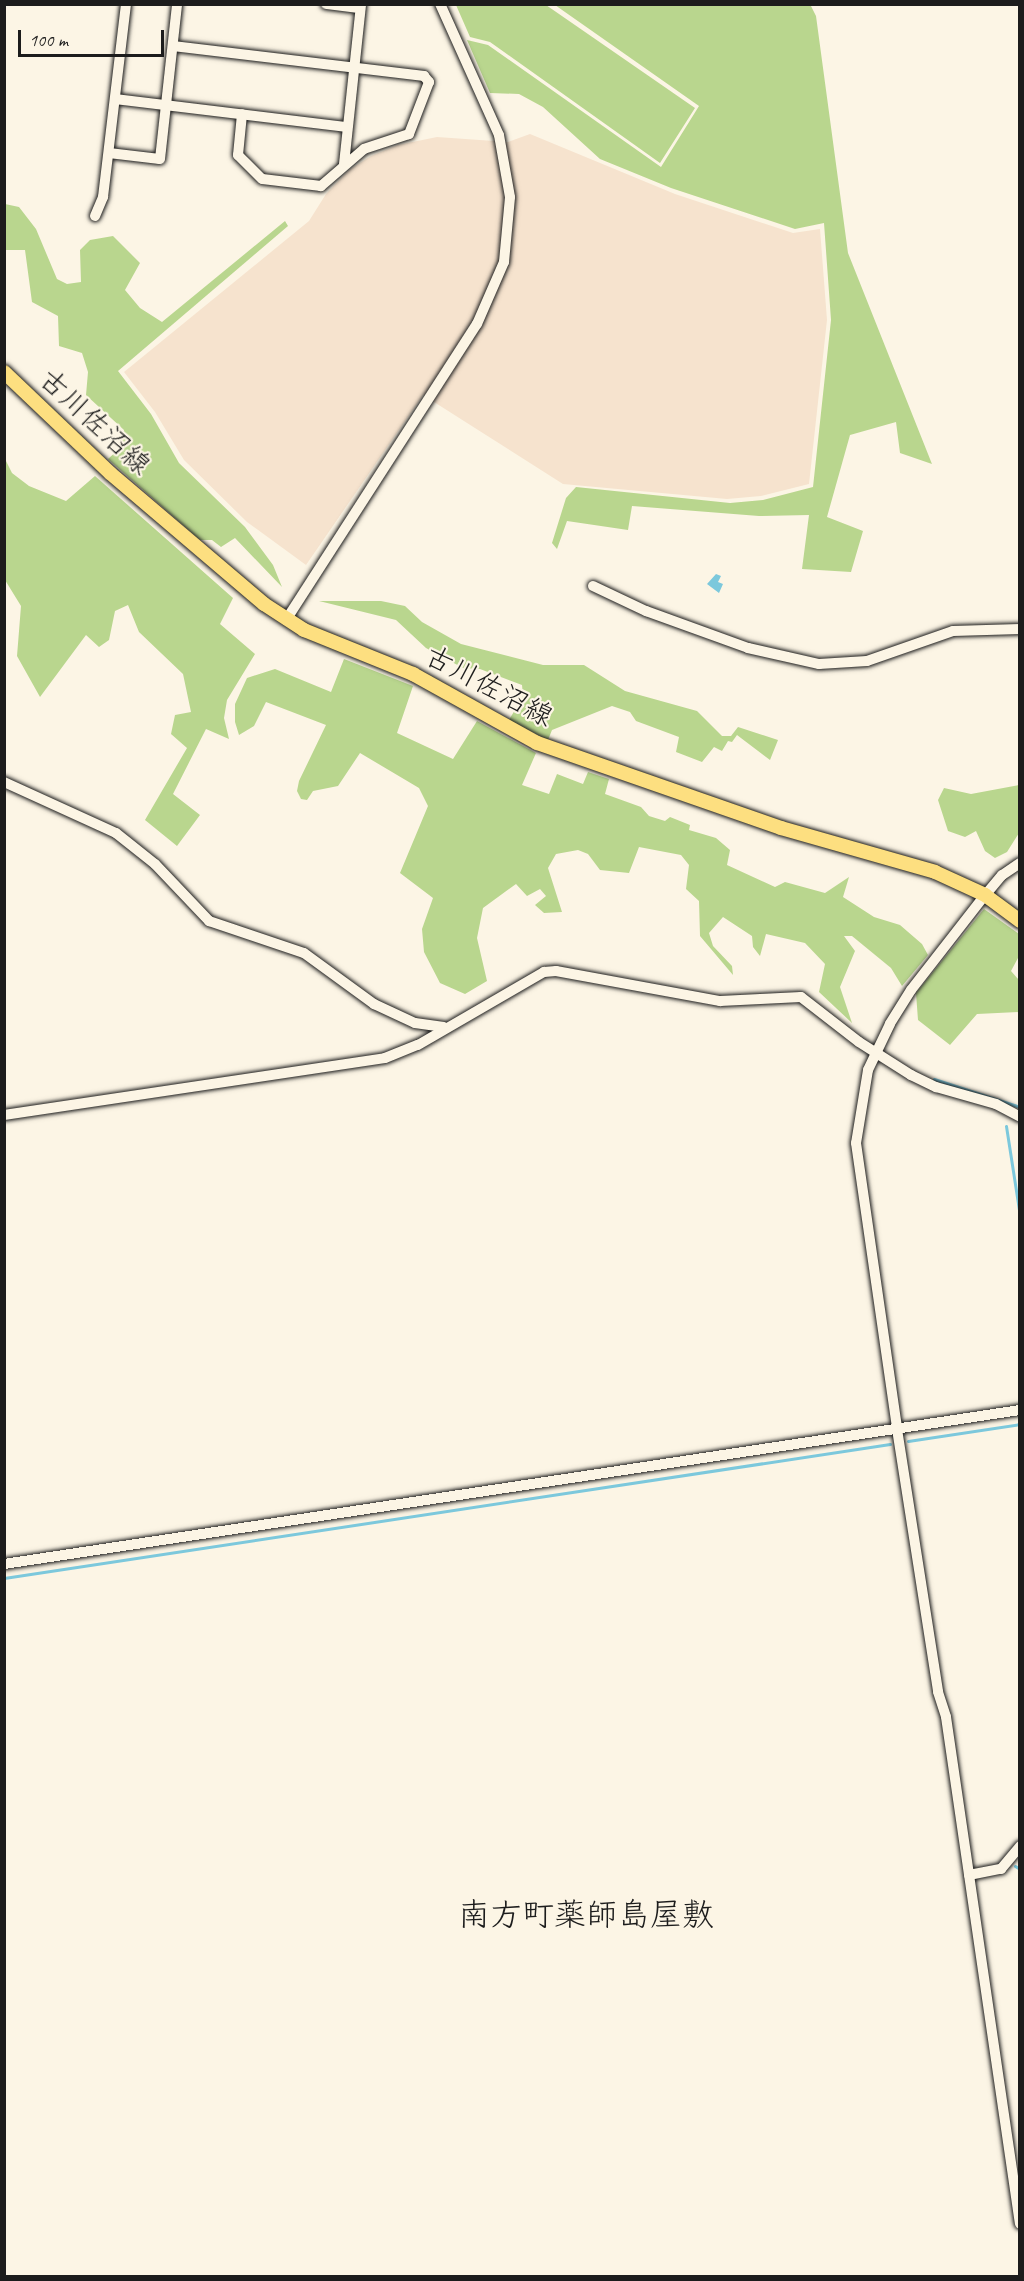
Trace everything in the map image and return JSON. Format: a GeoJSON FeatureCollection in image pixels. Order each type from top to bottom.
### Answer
{"type":"FeatureCollection","features":[{"type":"Feature","properties":{"kind":"main road","name":"古川佐沼線"},"geometry":{"type":"LineString","coordinates":[[5,374],[110,473],[286,620],[413,674],[537,743],[781,828],[935,872],[985,896],[1020,921]]}},
{"type":"Feature","properties":{"kind":"street"},"geometry":{"type":"LineString","coordinates":[[95,216],[103,196],[126,4]]}},
{"type":"Feature","properties":{"kind":"street"},"geometry":{"type":"LineString","coordinates":[[109,153],[160,159],[177,4]]}},
{"type":"Feature","properties":{"kind":"street"},"geometry":{"type":"LineString","coordinates":[[326,4],[361,6],[344,164]]}},
{"type":"Feature","properties":{"kind":"street"},"geometry":{"type":"LineString","coordinates":[[286,620],[477,324],[504,262],[510,211],[501,143],[440,4]]}},
{"type":"Feature","properties":{"kind":"street"},"geometry":{"type":"LineString","coordinates":[[173,46],[423,76],[429,82],[409,134],[364,149],[321,186],[262,179],[238,154],[242,114]]}},
{"type":"Feature","properties":{"kind":"street"},"geometry":{"type":"LineString","coordinates":[[115,99],[347,127]]}},
{"type":"Feature","properties":{"kind":"street"},"geometry":{"type":"LineString","coordinates":[[593,586],[646,611],[748,648],[819,664],[867,661],[953,632],[1020,629]]}},
{"type":"Feature","properties":{"kind":"street"},"geometry":{"type":"LineString","coordinates":[[4,782],[116,833],[155,864],[209,921],[304,953],[374,1004],[414,1023],[445,1028]]}},
{"type":"Feature","properties":{"kind":"street"},"geometry":{"type":"LineString","coordinates":[[1020,862],[1002,875],[910,990],[875,1052],[860,1101],[856,1143],[897,1429],[969,1875],[1020,2224]]}},
{"type":"Feature","properties":{"kind":"street"},"geometry":{"type":"LineString","coordinates":[[4,1115],[370,1061],[401,1053],[544,972],[556,972],[720,1001],[801,997],[875,1052],[936,1088],[996,1104],[1020,1117]]}},
{"type":"Feature","properties":{"kind":"street"},"geometry":{"type":"LineString","coordinates":[[4,1564],[1020,1410]]}},
{"type":"Feature","properties":{"kind":"street"},"geometry":{"type":"LineString","coordinates":[[969,1875],[993,1873],[1018,1852]]}},
{"type":"Feature","properties":{"kind":"shaded area"},"geometry":{"type":"Polygon","coordinates":[[[530,134],[675,194],[793,233],[820,229],[827,320],[809,484],[761,496],[727,499],[563,484],[423,395],[306,565],[247,522],[184,460],[155,412],[124,372],[309,221],[326,194],[349,170],[371,156],[398,145],[437,137],[508,142],[530,134]]]}},
{"type":"Feature","properties":{"kind":"green space"},"geometry":{"type":"Polygon","coordinates":[[[810,4],[816,16],[848,253],[932,464],[900,453],[896,422],[850,435],[827,517],[863,531],[851,572],[802,569],[809,515],[759,516],[632,506],[628,530],[567,521],[557,549],[552,543],[566,498],[576,487],[730,503],[763,500],[813,487],[831,320],[824,223],[795,229],[671,188],[600,159],[543,107],[519,94],[490,93],[467,40],[488,45],[661,167],[699,106],[555,5],[810,4]]]}},
{"type":"Feature","properties":{"kind":"green space"},"geometry":{"type":"Polygon","coordinates":[[[456,5],[546,5],[695,108],[660,163],[490,42],[470,37],[456,5]]]}},
{"type":"Feature","properties":{"kind":"green space"},"geometry":{"type":"Polygon","coordinates":[[[5,204],[19,207],[36,229],[57,279],[67,284],[81,282],[80,250],[90,240],[113,236],[140,263],[125,290],[140,308],[162,322],[285,221],[288,226],[118,371],[151,414],[179,463],[245,527],[273,565],[282,587],[235,538],[221,547],[212,540],[200,540],[108,459],[121,447],[124,430],[86,395],[88,372],[82,353],[59,346],[58,316],[32,302],[25,250],[5,250],[5,204]]]}},
{"type":"Feature","properties":{"kind":"green space"},"geometry":{"type":"Polygon","coordinates":[[[4,457],[12,473],[29,486],[66,501],[95,476],[233,598],[220,624],[255,654],[227,700],[224,718],[229,739],[206,729],[173,794],[200,815],[177,846],[145,820],[187,748],[171,734],[175,715],[191,712],[183,674],[139,632],[128,605],[115,611],[109,640],[99,647],[86,635],[40,697],[17,656],[21,606],[5,580],[4,457]]]}},
{"type":"Feature","properties":{"kind":"green space"},"geometry":{"type":"Polygon","coordinates":[[[319,601],[381,601],[405,606],[422,622],[461,644],[543,665],[584,665],[625,691],[697,711],[722,736],[731,736],[738,727],[778,740],[770,760],[737,735],[732,742],[728,741],[722,751],[714,747],[702,762],[676,752],[679,737],[636,721],[630,712],[612,706],[552,730],[548,740],[509,720],[523,696],[522,685],[480,669],[463,668],[426,648],[396,620],[319,601]]]}},
{"type":"Feature","properties":{"kind":"green space"},"geometry":{"type":"Polygon","coordinates":[[[344,659],[413,686],[397,733],[453,759],[477,721],[536,753],[522,785],[549,794],[557,774],[583,784],[588,772],[609,779],[605,794],[641,807],[649,816],[665,821],[670,817],[690,825],[689,830],[716,838],[730,850],[727,865],[775,887],[785,882],[825,893],[849,877],[843,897],[874,917],[900,925],[922,944],[928,955],[902,986],[891,968],[852,936],[844,936],[855,951],[840,987],[852,1023],[819,992],[825,964],[805,943],[766,934],[760,956],[753,947],[752,936],[723,917],[709,933],[713,946],[732,966],[733,975],[700,936],[699,901],[686,889],[689,865],[681,855],[639,847],[629,873],[600,870],[588,854],[578,850],[556,854],[548,868],[562,912],[544,913],[535,905],[546,896],[540,889],[527,896],[516,884],[483,908],[477,938],[487,981],[465,994],[440,983],[424,952],[422,929],[433,898],[400,873],[428,806],[419,788],[360,753],[338,786],[313,791],[307,800],[301,799],[297,791],[299,781],[326,725],[266,702],[254,726],[239,735],[235,722],[235,704],[247,678],[275,669],[331,692],[344,659]]]}},
{"type":"Feature","properties":{"kind":"green space"},"geometry":{"type":"Polygon","coordinates":[[[1019,785],[1019,833],[1007,852],[995,858],[985,851],[976,831],[965,837],[948,831],[938,800],[944,788],[971,794],[1019,785]]]}},
{"type":"Feature","properties":{"kind":"green space"},"geometry":{"type":"Polygon","coordinates":[[[984,909],[1019,934],[1019,956],[1011,971],[1019,980],[1019,1012],[977,1014],[950,1045],[918,1020],[916,993],[984,909]]]}},
{"type":"Feature","properties":{"kind":"water"},"geometry":{"type":"Polygon","coordinates":[[[716,574],[721,576],[718,582],[723,584],[719,593],[707,584],[716,574]]]}},
{"type":"Feature","properties":{"kind":"waterway"},"geometry":{"type":"LineString","coordinates":[[934,1079],[1020,1107]]}},
{"type":"Feature","properties":{"kind":"waterway"},"geometry":{"type":"LineString","coordinates":[[1006,1126],[1020,1216]]}},
{"type":"Feature","properties":{"kind":"waterway"},"geometry":{"type":"LineString","coordinates":[[908,1441],[1020,1424]]}},
{"type":"Feature","properties":{"kind":"waterway"},"geometry":{"type":"LineString","coordinates":[[4,1578],[890,1444]]}},
{"type":"Feature","properties":{"kind":"waterway"},"geometry":{"type":"LineString","coordinates":[[1015,1866],[1020,1869]]}},
{"type":"Feature","properties":{"kind":"district","name":"南方町薬師島屋敷"},"geometry":{"type":"Point","coordinates":[586,1915]}}]}
